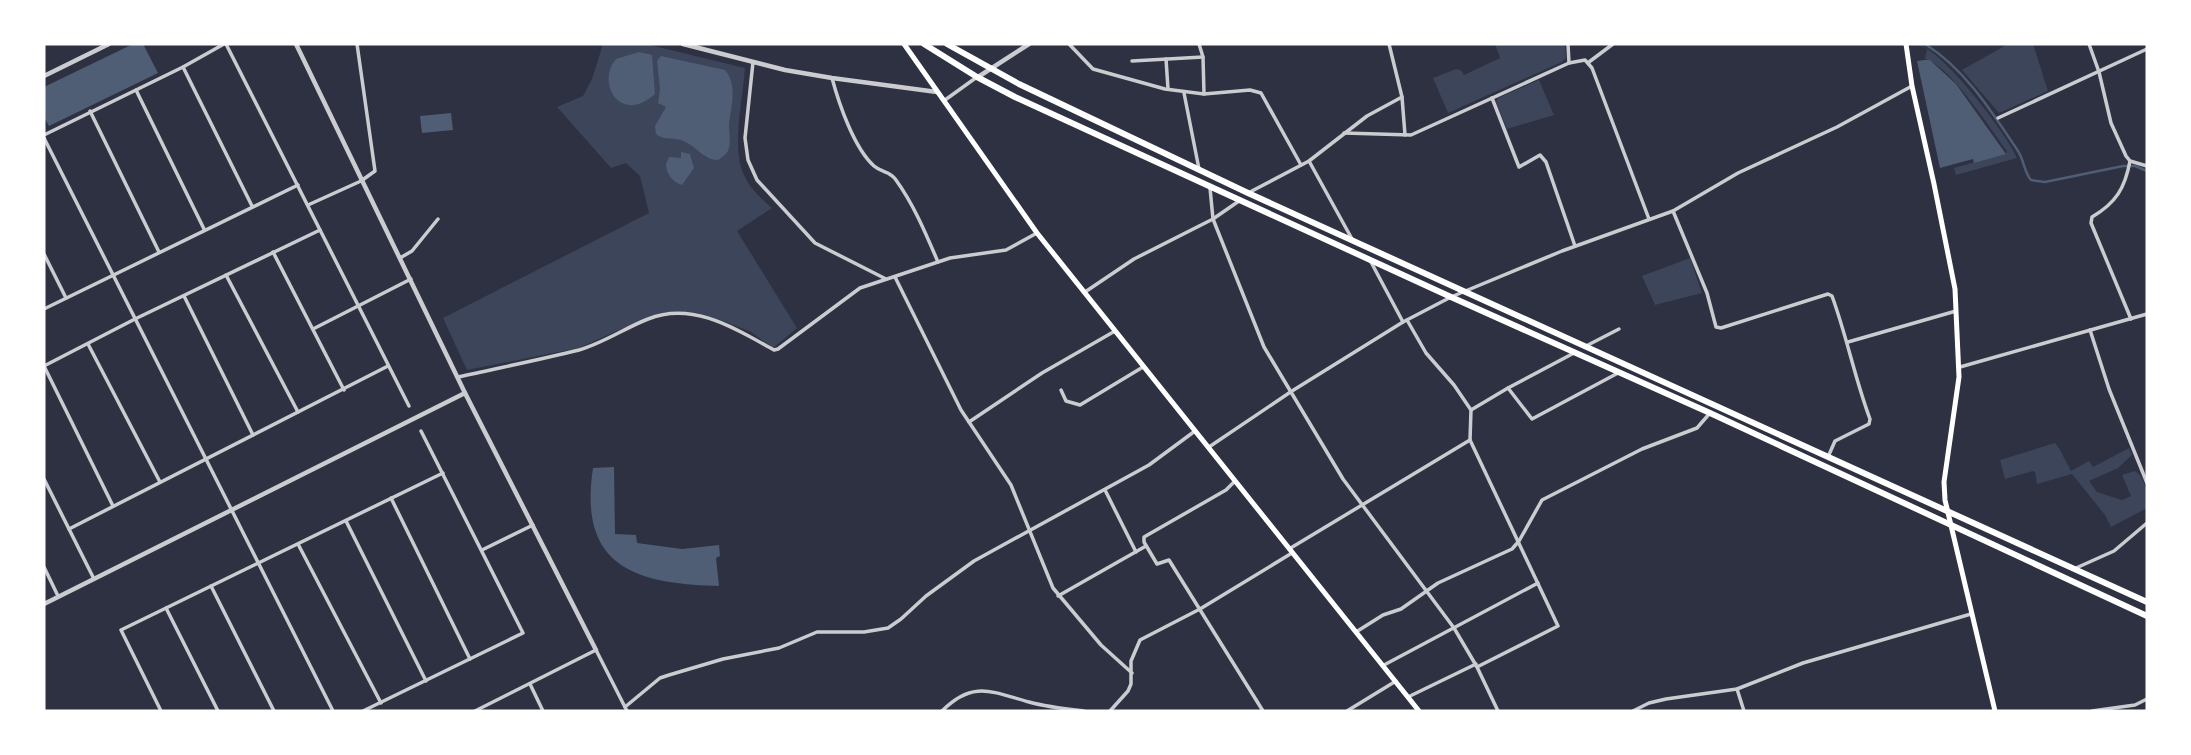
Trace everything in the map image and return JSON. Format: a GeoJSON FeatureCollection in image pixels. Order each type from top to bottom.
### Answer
{"type":"FeatureCollection","features":[{"type":"Feature","properties":{"kind":"highway"},"geometry":{"type":"LineString","coordinates":[[924,44],[977,77],[1210,186],[1710,413],[2147,616]]}},
{"type":"Feature","properties":{"kind":"highway"},"geometry":{"type":"LineString","coordinates":[[947,44],[989,69],[1248,193],[2147,602]]}},
{"type":"Feature","properties":{"kind":"main road"},"geometry":{"type":"LineString","coordinates":[[904,44],[1037,233],[1419,711]]}},
{"type":"Feature","properties":{"kind":"main road"},"geometry":{"type":"LineString","coordinates":[[1906,44],[1912,86],[1950,259],[1956,311],[1960,367],[1944,482],[1947,510],[1995,711]]}},
{"type":"Feature","properties":{"kind":"street"},"geometry":{"type":"LineString","coordinates":[[44,76],[109,44]]}},
{"type":"Feature","properties":{"kind":"street"},"geometry":{"type":"LineString","coordinates":[[333,711],[44,136],[225,44],[408,406]]}},
{"type":"Feature","properties":{"kind":"street"},"geometry":{"type":"LineString","coordinates":[[296,44],[465,393],[626,709],[660,678],[669,675],[723,659],[779,648],[817,632],[864,632],[888,628],[974,561],[1149,465],[1195,431]]}},
{"type":"Feature","properties":{"kind":"street"},"geometry":{"type":"LineString","coordinates":[[307,205],[361,181],[375,170],[357,44]]}},
{"type":"Feature","properties":{"kind":"street"},"geometry":{"type":"LineString","coordinates":[[683,44],[832,78],[937,92]]}},
{"type":"Feature","properties":{"kind":"street"},"geometry":{"type":"LineString","coordinates":[[944,101],[1030,44]]}},
{"type":"Feature","properties":{"kind":"street"},"geometry":{"type":"LineString","coordinates":[[1069,44],[1093,69],[1168,90],[1204,94],[1250,90],[1261,93],[1301,165]]}},
{"type":"Feature","properties":{"kind":"street"},"geometry":{"type":"LineString","coordinates":[[1199,44],[1203,57],[1204,94]]}},
{"type":"Feature","properties":{"kind":"street"},"geometry":{"type":"LineString","coordinates":[[1389,44],[1402,97],[1405,135]]}},
{"type":"Feature","properties":{"kind":"street"},"geometry":{"type":"LineString","coordinates":[[1569,44],[1569,63]]}},
{"type":"Feature","properties":{"kind":"street"},"geometry":{"type":"LineString","coordinates":[[1589,62],[1614,44]]}},
{"type":"Feature","properties":{"kind":"street"},"geometry":{"type":"LineString","coordinates":[[2089,44],[2099,72],[2111,123],[2130,161],[2119,196],[2106,209],[2092,217],[2091,223],[2130,319]]}},
{"type":"Feature","properties":{"kind":"street"},"geometry":{"type":"LineString","coordinates":[[1998,118],[2147,49]]}},
{"type":"Feature","properties":{"kind":"street"},"geometry":{"type":"LineString","coordinates":[[1132,61],[1203,57]]}},
{"type":"Feature","properties":{"kind":"street"},"geometry":{"type":"LineString","coordinates":[[1166,59],[1168,90]]}},
{"type":"Feature","properties":{"kind":"street"},"geometry":{"type":"LineString","coordinates":[[1344,133],[1411,135],[1569,63],[1585,60],[1589,62]]}},
{"type":"Feature","properties":{"kind":"street"},"geometry":{"type":"LineString","coordinates":[[753,62],[745,138],[748,160],[757,180],[815,243],[888,279]]}},
{"type":"Feature","properties":{"kind":"street"},"geometry":{"type":"LineString","coordinates":[[1589,62],[1649,219]]}},
{"type":"Feature","properties":{"kind":"street"},"geometry":{"type":"LineString","coordinates":[[183,66],[252,206]]}},
{"type":"Feature","properties":{"kind":"street"},"geometry":{"type":"LineString","coordinates":[[832,78],[840,108],[850,128],[870,161],[895,178],[921,222],[939,262]]}},
{"type":"Feature","properties":{"kind":"street"},"geometry":{"type":"LineString","coordinates":[[1207,448],[1405,321],[1451,297],[1575,246],[1673,211],[1738,173],[1837,127],[1912,86]]}},
{"type":"Feature","properties":{"kind":"street"},"geometry":{"type":"LineString","coordinates":[[135,89],[204,229]]}},
{"type":"Feature","properties":{"kind":"street"},"geometry":{"type":"LineString","coordinates":[[1184,93],[1199,169]]}},
{"type":"Feature","properties":{"kind":"street"},"geometry":{"type":"LineString","coordinates":[[1248,193],[1308,161],[1367,116],[1402,97]]}},
{"type":"Feature","properties":{"kind":"street"},"geometry":{"type":"LineString","coordinates":[[1492,99],[1519,167],[1540,155],[1546,162],[1575,246]]}},
{"type":"Feature","properties":{"kind":"street"},"geometry":{"type":"LineString","coordinates":[[90,111],[159,252]]}},
{"type":"Feature","properties":{"kind":"street"},"geometry":{"type":"LineString","coordinates":[[1308,161],[1353,241]]}},
{"type":"Feature","properties":{"kind":"street"},"geometry":{"type":"LineString","coordinates":[[2130,161],[2147,166]]}},
{"type":"Feature","properties":{"kind":"street"},"geometry":{"type":"LineString","coordinates":[[44,309],[298,185]]}},
{"type":"Feature","properties":{"kind":"street"},"geometry":{"type":"LineString","coordinates":[[1210,186],[1213,219],[1264,347],[1343,479],[1454,628],[1498,711]]}},
{"type":"Feature","properties":{"kind":"street"},"geometry":{"type":"LineString","coordinates":[[1085,292],[1134,259],[1213,219],[1240,200]]}},
{"type":"Feature","properties":{"kind":"street"},"geometry":{"type":"LineString","coordinates":[[1673,211],[1707,293],[1716,327],[1721,328],[1828,294],[1832,296],[1848,342],[1856,382],[1870,419],[1869,424],[1844,434],[1835,441],[1828,457]]}},
{"type":"Feature","properties":{"kind":"street"},"geometry":{"type":"LineString","coordinates":[[400,258],[412,251],[438,219]]}},
{"type":"Feature","properties":{"kind":"street"},"geometry":{"type":"LineString","coordinates":[[113,506],[44,366],[320,230]]}},
{"type":"Feature","properties":{"kind":"street"},"geometry":{"type":"LineString","coordinates":[[458,377],[579,349],[649,318],[667,314],[700,316],[726,324],[750,334],[774,350],[860,288],[961,255],[1006,250],[1037,233]]}},
{"type":"Feature","properties":{"kind":"street"},"geometry":{"type":"LineString","coordinates":[[273,252],[344,390]]}},
{"type":"Feature","properties":{"kind":"street"},"geometry":{"type":"LineString","coordinates":[[44,254],[66,298]]}},
{"type":"Feature","properties":{"kind":"street"},"geometry":{"type":"LineString","coordinates":[[1370,260],[1426,353],[1454,385],[1471,410],[1470,440],[1558,626],[1408,697]]}},
{"type":"Feature","properties":{"kind":"street"},"geometry":{"type":"LineString","coordinates":[[226,275],[298,412]]}},
{"type":"Feature","properties":{"kind":"street"},"geometry":{"type":"LineString","coordinates":[[895,277],[949,387],[1011,485],[1046,574],[1058,596],[1101,645],[1132,673]]}},
{"type":"Feature","properties":{"kind":"street"},"geometry":{"type":"LineString","coordinates":[[313,329],[411,279]]}},
{"type":"Feature","properties":{"kind":"street"},"geometry":{"type":"LineString","coordinates":[[183,296],[253,435]]}},
{"type":"Feature","properties":{"kind":"street"},"geometry":{"type":"LineString","coordinates":[[1848,342],[1956,311]]}},
{"type":"Feature","properties":{"kind":"street"},"geometry":{"type":"LineString","coordinates":[[1960,367],[2147,314]]}},
{"type":"Feature","properties":{"kind":"street"},"geometry":{"type":"LineString","coordinates":[[1585,346],[1619,329]]}},
{"type":"Feature","properties":{"kind":"street"},"geometry":{"type":"LineString","coordinates":[[2090,330],[2109,389],[2147,483]]}},
{"type":"Feature","properties":{"kind":"street"},"geometry":{"type":"LineString","coordinates":[[969,422],[1042,373],[1115,331]]}},
{"type":"Feature","properties":{"kind":"street"},"geometry":{"type":"LineString","coordinates":[[88,344],[160,482]]}},
{"type":"Feature","properties":{"kind":"street"},"geometry":{"type":"LineString","coordinates":[[1471,410],[1573,353]]}},
{"type":"Feature","properties":{"kind":"street"},"geometry":{"type":"LineString","coordinates":[[69,529],[388,366]]}},
{"type":"Feature","properties":{"kind":"street"},"geometry":{"type":"LineString","coordinates":[[1061,390],[1066,401],[1080,405],[1143,367]]}},
{"type":"Feature","properties":{"kind":"street"},"geometry":{"type":"LineString","coordinates":[[1508,388],[1532,419],[1618,373]]}},
{"type":"Feature","properties":{"kind":"street"},"geometry":{"type":"LineString","coordinates":[[44,604],[465,393]]}},
{"type":"Feature","properties":{"kind":"street"},"geometry":{"type":"LineString","coordinates":[[1356,632],[1383,615],[1401,609],[1438,583],[1512,549],[1542,500],[1642,449],[1697,428],[1710,413]]}},
{"type":"Feature","properties":{"kind":"street"},"geometry":{"type":"LineString","coordinates":[[363,711],[523,633],[421,430]]}},
{"type":"Feature","properties":{"kind":"street"},"geometry":{"type":"LineString","coordinates":[[1110,711],[1128,691],[1132,673],[1131,661],[1140,640],[1200,609],[1470,440]]}},
{"type":"Feature","properties":{"kind":"street"},"geometry":{"type":"LineString","coordinates":[[161,711],[121,630],[443,473]]}},
{"type":"Feature","properties":{"kind":"street"},"geometry":{"type":"LineString","coordinates":[[44,479],[94,579]]}},
{"type":"Feature","properties":{"kind":"street"},"geometry":{"type":"LineString","coordinates":[[1234,482],[1226,490],[1144,537],[1146,546],[1157,564],[1169,560],[1264,711]]}},
{"type":"Feature","properties":{"kind":"street"},"geometry":{"type":"LineString","coordinates":[[1105,490],[1136,552]]}},
{"type":"Feature","properties":{"kind":"street"},"geometry":{"type":"LineString","coordinates":[[391,498],[470,659]]}},
{"type":"Feature","properties":{"kind":"street"},"geometry":{"type":"LineString","coordinates":[[345,520],[426,681]]}},
{"type":"Feature","properties":{"kind":"street"},"geometry":{"type":"LineString","coordinates":[[2074,569],[2114,551],[2147,523]]}},
{"type":"Feature","properties":{"kind":"street"},"geometry":{"type":"LineString","coordinates":[[482,550],[533,526]]}},
{"type":"Feature","properties":{"kind":"street"},"geometry":{"type":"LineString","coordinates":[[298,544],[381,703]]}},
{"type":"Feature","properties":{"kind":"street"},"geometry":{"type":"LineString","coordinates":[[1058,596],[1146,546]]}},
{"type":"Feature","properties":{"kind":"street"},"geometry":{"type":"LineString","coordinates":[[44,567],[58,596]]}},
{"type":"Feature","properties":{"kind":"street"},"geometry":{"type":"LineString","coordinates":[[1384,665],[1538,583]]}},
{"type":"Feature","properties":{"kind":"street"},"geometry":{"type":"LineString","coordinates":[[211,586],[274,711]]}},
{"type":"Feature","properties":{"kind":"street"},"geometry":{"type":"LineString","coordinates":[[166,608],[218,711]]}},
{"type":"Feature","properties":{"kind":"street"},"geometry":{"type":"LineString","coordinates":[[1633,711],[1666,699],[1737,689],[1803,663],[1971,614]]}},
{"type":"Feature","properties":{"kind":"street"},"geometry":{"type":"LineString","coordinates":[[475,711],[596,650]]}},
{"type":"Feature","properties":{"kind":"street"},"geometry":{"type":"LineString","coordinates":[[1347,711],[1395,681]]}},
{"type":"Feature","properties":{"kind":"street"},"geometry":{"type":"LineString","coordinates":[[530,684],[543,711]]}},
{"type":"Feature","properties":{"kind":"street"},"geometry":{"type":"LineString","coordinates":[[1737,689],[1744,711]]}},
{"type":"Feature","properties":{"kind":"street"},"geometry":{"type":"LineString","coordinates":[[942,711],[966,693],[981,690],[998,692],[1053,708],[1084,711]]}},
{"type":"Feature","properties":{"kind":"street"},"geometry":{"type":"LineString","coordinates":[[2092,711],[2134,705],[2147,699]]}},
{"type":"Feature","properties":{"kind":"street"},"geometry":{"type":"LineString","coordinates":[[2134,705],[2136,711]]}},
{"type":"Feature","properties":{"kind":"shaded area"},"geometry":{"type":"Polygon","coordinates":[[[133,44],[143,44],[158,73],[49,126],[44,117],[44,87],[133,44]]]}},
{"type":"Feature","properties":{"kind":"shaded area"},"geometry":{"type":"Polygon","coordinates":[[[603,44],[646,44],[745,68],[738,137],[740,164],[749,185],[772,208],[737,231],[797,328],[773,348],[751,332],[726,322],[698,313],[666,312],[648,317],[579,348],[467,370],[443,318],[649,213],[640,176],[626,163],[611,168],[557,107],[583,96],[592,79],[603,44]]]}},
{"type":"Feature","properties":{"kind":"shaded area"},"geometry":{"type":"Polygon","coordinates":[[[1495,44],[1565,44],[1566,58],[1448,113],[1433,78],[1456,69],[1461,70],[1464,75],[1500,58],[1495,44]]]}},
{"type":"Feature","properties":{"kind":"shaded area"},"geometry":{"type":"Polygon","coordinates":[[[1916,44],[1927,48],[1956,74],[2001,131],[2017,158],[1956,175],[1954,168],[2007,151],[1957,85],[1935,64],[1925,59],[1927,49],[1916,44]]]}},
{"type":"Feature","properties":{"kind":"shaded area"},"geometry":{"type":"Polygon","coordinates":[[[2008,44],[2033,44],[2048,91],[1999,113],[1962,70],[2008,44]]]}},
{"type":"Feature","properties":{"kind":"shaded area"},"geometry":{"type":"Polygon","coordinates":[[[639,52],[652,55],[655,94],[642,103],[622,103],[614,97],[610,88],[610,68],[616,59],[639,52]]]}},
{"type":"Feature","properties":{"kind":"shaded area"},"geometry":{"type":"Polygon","coordinates":[[[661,56],[725,70],[729,76],[733,96],[729,125],[730,145],[718,160],[708,158],[683,141],[656,134],[655,126],[666,107],[658,103],[660,89],[657,61],[661,56]]]}},
{"type":"Feature","properties":{"kind":"shaded area"},"geometry":{"type":"Polygon","coordinates":[[[1930,60],[1956,84],[2006,154],[1974,163],[1973,159],[1940,168],[1917,61],[1930,60]]]}},
{"type":"Feature","properties":{"kind":"shaded area"},"geometry":{"type":"Polygon","coordinates":[[[1539,80],[1554,115],[1507,129],[1496,102],[1498,98],[1539,80]]]}},
{"type":"Feature","properties":{"kind":"shaded area"},"geometry":{"type":"Polygon","coordinates":[[[451,113],[453,130],[422,133],[420,116],[451,113]]]}},
{"type":"Feature","properties":{"kind":"shaded area"},"geometry":{"type":"Polygon","coordinates":[[[681,152],[690,154],[694,168],[682,185],[670,177],[666,164],[669,157],[681,158],[681,152]]]}},
{"type":"Feature","properties":{"kind":"shaded area"},"geometry":{"type":"Polygon","coordinates":[[[1690,258],[1702,293],[1655,305],[1642,276],[1690,258]]]}},
{"type":"Feature","properties":{"kind":"shaded area"},"geometry":{"type":"Polygon","coordinates":[[[2055,443],[2071,471],[2089,461],[2093,467],[2129,448],[2132,455],[2118,468],[2089,481],[2097,492],[2122,500],[2131,496],[2122,475],[2135,471],[2144,483],[2147,508],[2111,527],[2105,515],[2072,474],[2037,484],[2033,471],[2005,479],[2000,460],[2055,443]]]}},
{"type":"Feature","properties":{"kind":"shaded area"},"geometry":{"type":"Polygon","coordinates":[[[614,467],[615,534],[636,535],[637,543],[682,549],[719,545],[720,556],[716,558],[719,586],[661,581],[638,574],[618,563],[604,548],[594,528],[591,501],[593,468],[614,467]]]}},
{"type":"Feature","properties":{"kind":"waterway"},"geometry":{"type":"LineString","coordinates":[[1925,44],[1953,66],[1977,92],[2018,151],[2031,180],[2045,182],[2123,166],[2135,166],[2147,171]]}}]}
